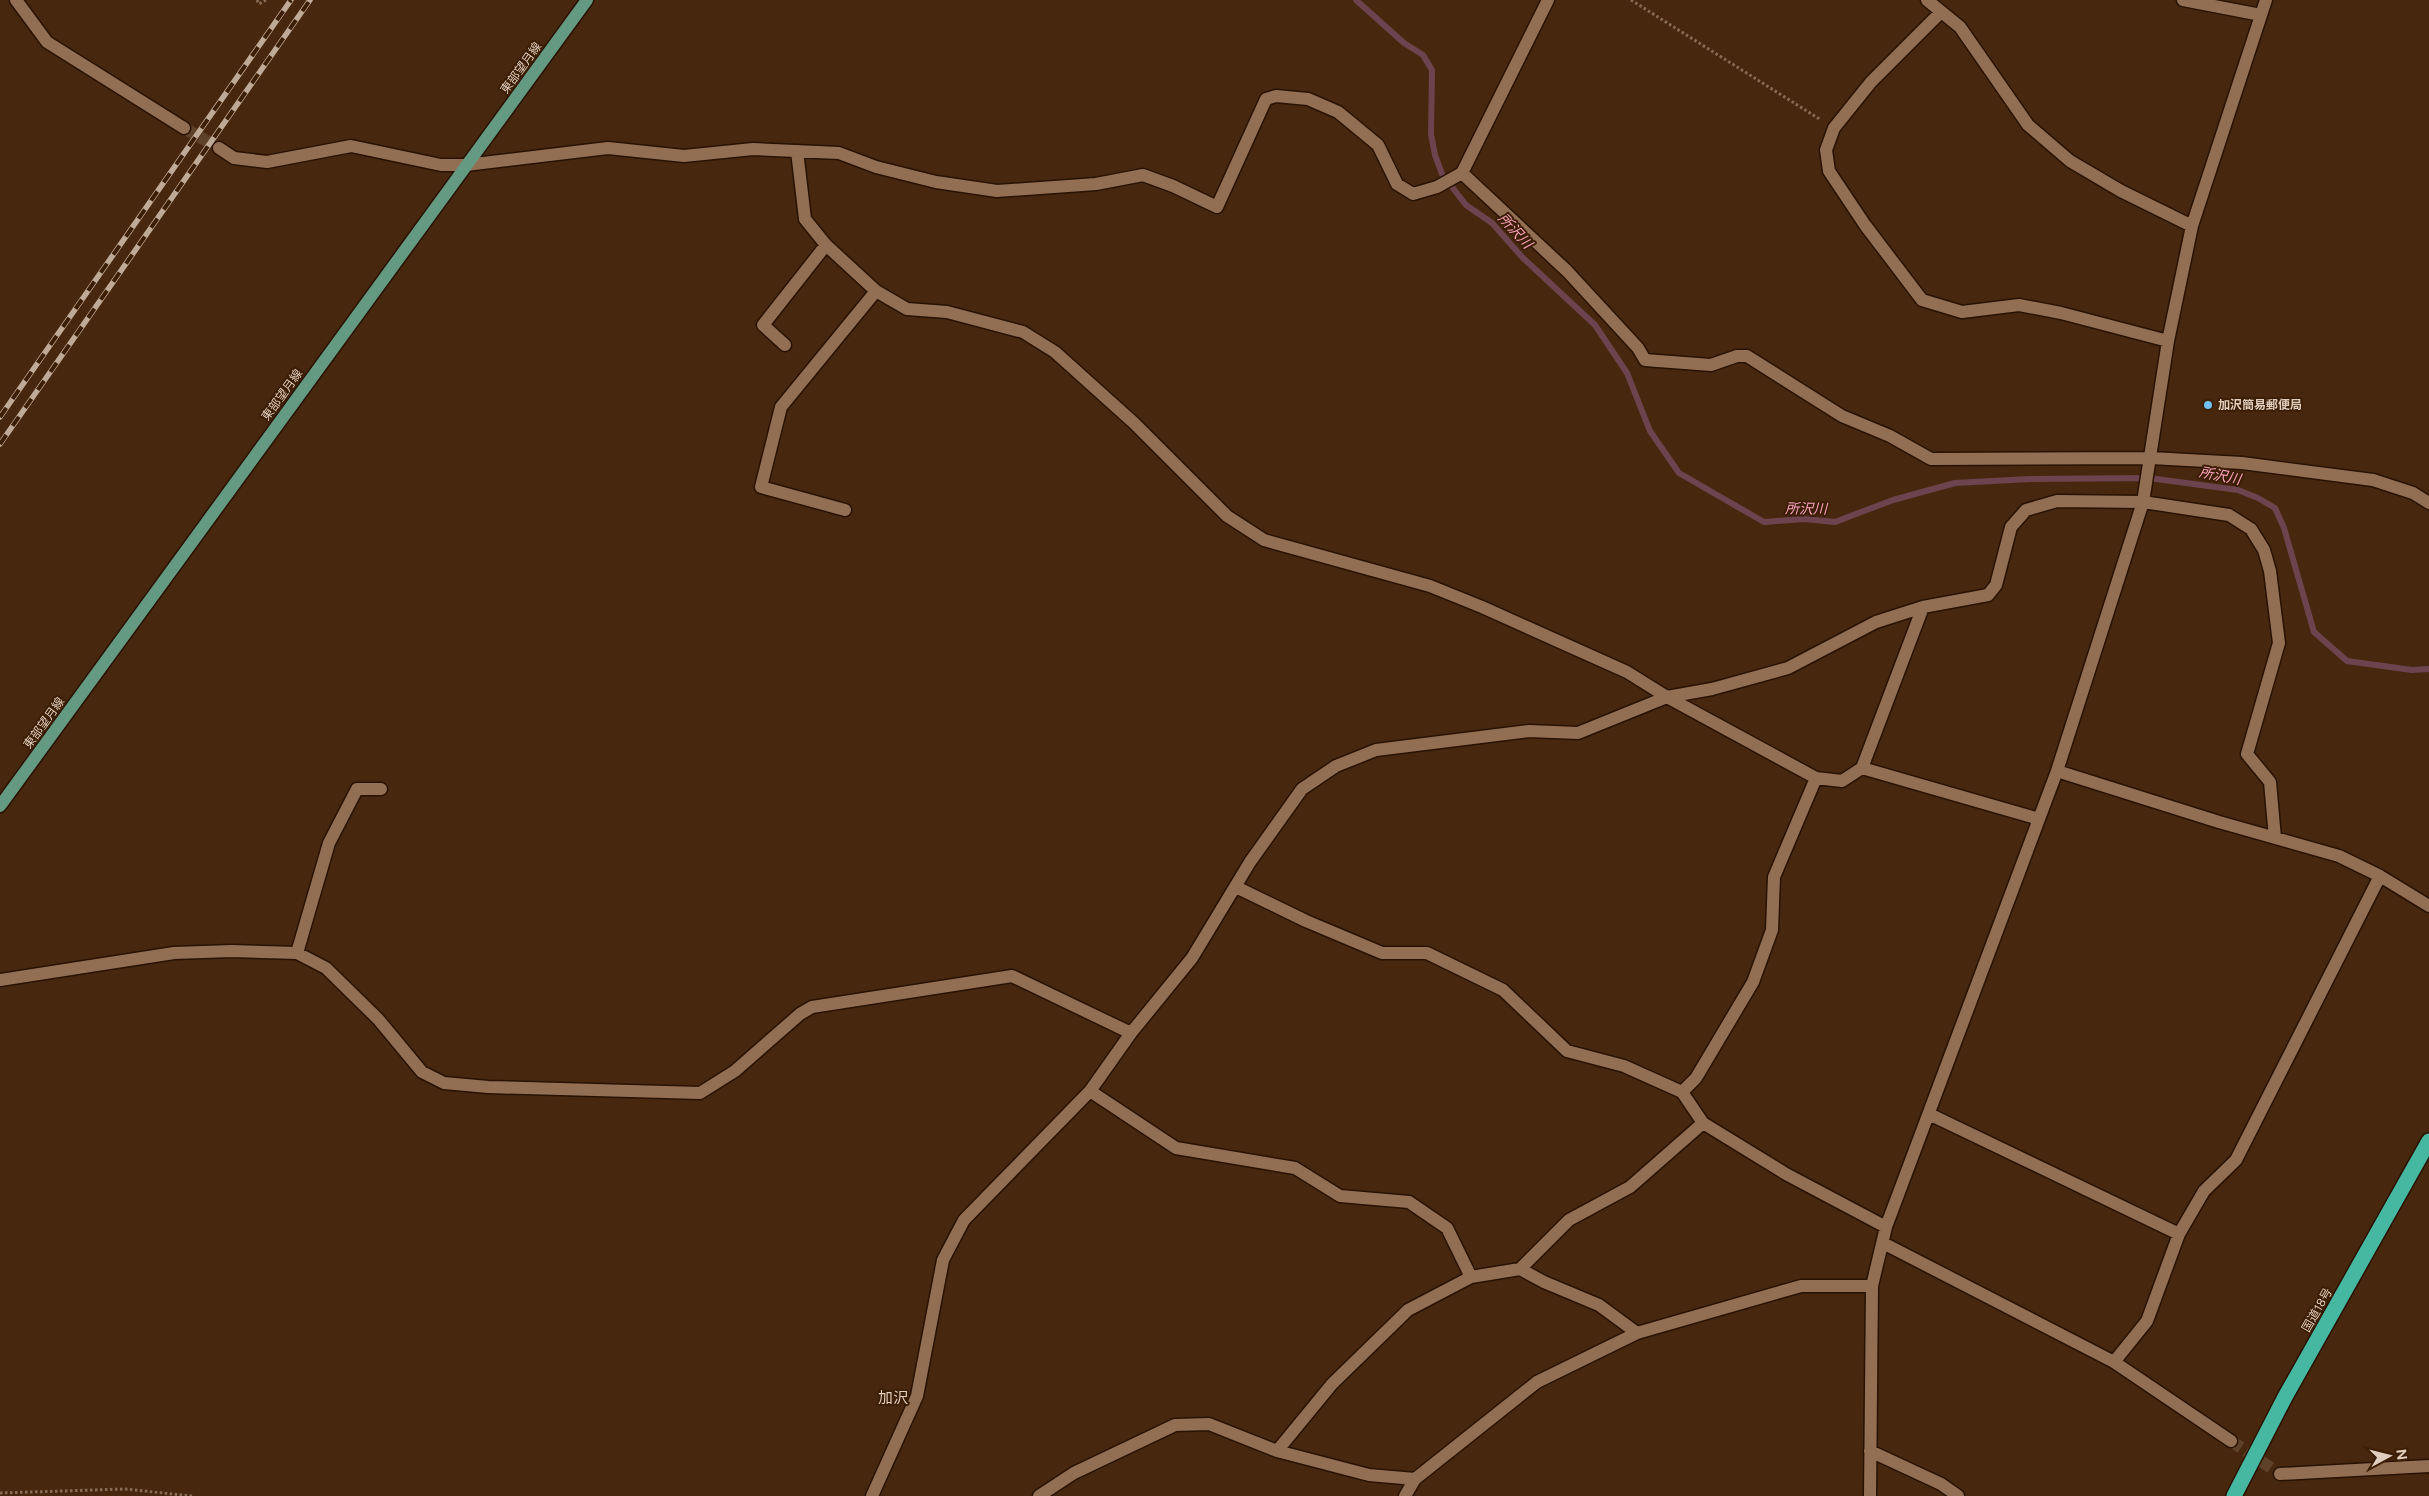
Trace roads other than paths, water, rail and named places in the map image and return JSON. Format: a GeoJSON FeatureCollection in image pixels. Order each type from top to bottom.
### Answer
{"type":"FeatureCollection","features":[{"type":"Feature","properties":{"kind":"highway","name":"国道18号"},"geometry":{"type":"LineString","coordinates":[[2234,1496],[2285,1397],[2429,1141]]}},
{"type":"Feature","properties":{"kind":"main road","name":"東部望月線"},"geometry":{"type":"LineString","coordinates":[[0,806],[587,0]]}},
{"type":"Feature","properties":{"kind":"street"},"geometry":{"type":"LineString","coordinates":[[16,0],[47,42],[184,128]]}},
{"type":"Feature","properties":{"kind":"street"},"geometry":{"type":"LineString","coordinates":[[219,148],[234,158],[267,162],[351,146],[441,165],[466,165],[608,148],[684,156],[753,149],[839,153],[876,167],[936,182],[997,191],[1096,184],[1143,175],[1173,186],[1217,207],[1266,99],[1276,96],[1308,99],[1338,112],[1378,145],[1398,184],[1412,194],[1436,187],[1462,173],[1548,0]]}},
{"type":"Feature","properties":{"kind":"street"},"geometry":{"type":"LineString","coordinates":[[1927,0],[1960,27],[2028,125],[2070,161],[2121,191],[2192,226]]}},
{"type":"Feature","properties":{"kind":"street"},"geometry":{"type":"LineString","coordinates":[[2183,0],[2261,15]]}},
{"type":"Feature","properties":{"kind":"street"},"geometry":{"type":"LineString","coordinates":[[1870,1496],[1872,1286],[1886,1227],[2057,771],[2143,502],[2168,341],[2192,226],[2266,0]]}},
{"type":"Feature","properties":{"kind":"street"},"geometry":{"type":"LineString","coordinates":[[1940,12],[1871,82],[1834,128],[1826,150],[1829,171],[1865,225],[1922,300],[1962,312],[2019,305],[2061,313],[2168,341]]}},
{"type":"Feature","properties":{"kind":"street"},"geometry":{"type":"LineString","coordinates":[[797,151],[805,219],[826,245],[876,291],[907,310],[948,312],[1023,332],[1055,352],[1134,423],[1227,516],[1264,540],[1430,586],[1626,672],[1667,697],[1816,778],[1842,781],[1862,768],[1923,607]]}},
{"type":"Feature","properties":{"kind":"street"},"geometry":{"type":"LineString","coordinates":[[1462,173],[1567,271],[1638,348],[1645,360],[1711,365],[1737,356],[1747,356],[1842,416],[1890,436],[1931,459],[2151,458],[2242,464],[2373,480],[2413,493],[2429,502]]}},
{"type":"Feature","properties":{"kind":"street"},"geometry":{"type":"LineString","coordinates":[[785,345],[763,325],[826,245]]}},
{"type":"Feature","properties":{"kind":"street"},"geometry":{"type":"LineString","coordinates":[[845,510],[761,487],[781,407],[876,291]]}},
{"type":"Feature","properties":{"kind":"street"},"geometry":{"type":"LineString","coordinates":[[872,1496],[917,1396],[942,1260],[964,1220],[1090,1091],[1131,1033],[1192,958],[1250,862],[1302,789],[1336,766],[1376,750],[1529,731],[1578,732],[1667,697],[1712,689],[1788,668],[1876,622],[1923,607],[1988,595],[1996,586],[2011,527],[2026,510],[2057,501],[2143,502],[2229,515],[2251,529],[2264,550],[2270,571],[2278,643],[2248,754],[2270,782],[2275,838]]}},
{"type":"Feature","properties":{"kind":"street"},"geometry":{"type":"LineString","coordinates":[[1862,768],[2039,819]]}},
{"type":"Feature","properties":{"kind":"street"},"geometry":{"type":"LineString","coordinates":[[2057,771],[2339,856],[2380,876],[2429,906]]}},
{"type":"Feature","properties":{"kind":"street"},"geometry":{"type":"LineString","coordinates":[[1682,1092],[1696,1078],[1753,982],[1772,930],[1774,877],[1816,778]]}},
{"type":"Feature","properties":{"kind":"street"},"geometry":{"type":"LineString","coordinates":[[297,953],[329,843],[358,789],[381,789]]}},
{"type":"Feature","properties":{"kind":"street"},"geometry":{"type":"LineString","coordinates":[[2114,1362],[2146,1321],[2179,1234],[2204,1191],[2236,1160],[2380,876]]}},
{"type":"Feature","properties":{"kind":"street"},"geometry":{"type":"LineString","coordinates":[[1236,887],[1306,922],[1382,953],[1427,953],[1503,990],[1567,1051],[1624,1066],[1682,1092],[1703,1123],[1786,1174],[1886,1227]]}},
{"type":"Feature","properties":{"kind":"street"},"geometry":{"type":"LineString","coordinates":[[0,980],[174,953],[232,951],[297,953],[326,968],[378,1019],[422,1072],[444,1083],[488,1087],[700,1093],[735,1071],[800,1014],[812,1007],[1012,976],[1131,1033]]}},
{"type":"Feature","properties":{"kind":"street"},"geometry":{"type":"LineString","coordinates":[[1090,1091],[1176,1148],[1295,1168],[1340,1196],[1409,1202],[1447,1228],[1471,1277]]}},
{"type":"Feature","properties":{"kind":"street"},"geometry":{"type":"LineString","coordinates":[[1929,1114],[2179,1234]]}},
{"type":"Feature","properties":{"kind":"street"},"geometry":{"type":"LineString","coordinates":[[1277,1451],[1332,1384],[1408,1310],[1471,1277],[1520,1269],[1569,1220],[1630,1187],[1703,1123]]}},
{"type":"Feature","properties":{"kind":"street"},"geometry":{"type":"LineString","coordinates":[[1883,1243],[2114,1362],[2231,1441]]}},
{"type":"Feature","properties":{"kind":"street"},"geometry":{"type":"LineString","coordinates":[[1520,1269],[1544,1282],[1599,1305],[1637,1333]]}},
{"type":"Feature","properties":{"kind":"street"},"geometry":{"type":"LineString","coordinates":[[1406,1496],[1415,1479],[1537,1382],[1637,1333],[1801,1286],[1872,1286]]}},
{"type":"Feature","properties":{"kind":"street"},"geometry":{"type":"LineString","coordinates":[[1038,1496],[1074,1473],[1175,1425],[1209,1424],[1277,1451],[1368,1476],[1415,1479]]}},
{"type":"Feature","properties":{"kind":"street"},"geometry":{"type":"LineString","coordinates":[[1870,1451],[1941,1484],[1958,1496]]}},
{"type":"Feature","properties":{"kind":"street"},"geometry":{"type":"LineString","coordinates":[[2280,1474],[2429,1466]]}},
{"type":"Feature","properties":{"kind":"waterway","name":"所沢川"},"geometry":{"type":"LineString","coordinates":[[1356,0],[1404,43],[1423,55],[1432,70],[1431,134],[1435,155],[1442,174],[1466,205],[1492,223],[1523,258],[1595,325],[1627,373],[1650,431],[1679,473],[1764,522],[1804,519],[1835,522],[1893,500],[1955,483],[2030,479],[2149,478],[2238,490],[2258,498],[2275,508],[2284,528],[2314,632],[2347,661],[2412,670],[2429,669]]}},
{"type":"Feature","properties":{"kind":"tunnel"},"geometry":{"type":"LineString","coordinates":[[184,128],[219,148]]}},
{"type":"Feature","properties":{"kind":"tunnel"},"geometry":{"type":"LineString","coordinates":[[2231,1441],[2280,1474]]}},
{"type":"Feature","properties":{"kind":"railway"},"geometry":{"type":"LineString","coordinates":[[0,417],[291,0]]}},
{"type":"Feature","properties":{"kind":"railway"},"geometry":{"type":"LineString","coordinates":[[0,444],[310,0]]}},
{"type":"Feature","properties":{"kind":"place","name":"加沢簡易郵便局"},"geometry":{"type":"Point","coordinates":[2208,405]}},
{"type":"Feature","properties":{"kind":"district","name":"加沢"},"geometry":{"type":"Point","coordinates":[893,1398]}}]}
